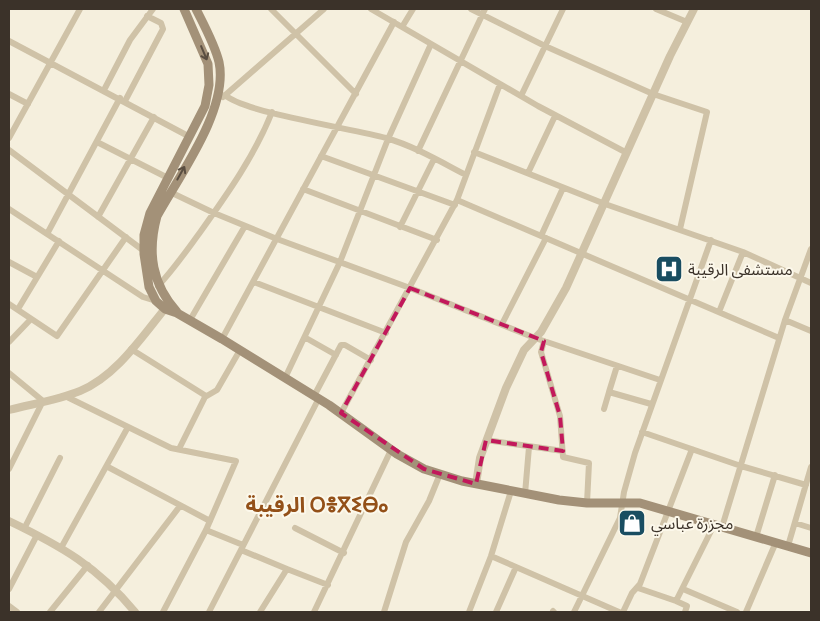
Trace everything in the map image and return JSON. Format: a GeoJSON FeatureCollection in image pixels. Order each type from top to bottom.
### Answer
{"type":"FeatureCollection","features":[{"type":"Feature","properties":{"kind":"main road"},"geometry":{"type":"LineString","coordinates":[[184,9],[208,64],[209,85],[205,106],[150,213],[144,235],[144,251],[149,287],[156,301],[317,397],[391,450],[424,469],[476,484],[525,494],[587,503],[640,504],[811,553]]}},
{"type":"Feature","properties":{"kind":"main road"},"geometry":{"type":"LineString","coordinates":[[167,307],[158,286],[152,252],[152,235],[156,216],[211,118],[217,103],[220,85],[219,62],[198,9]]}},
{"type":"Feature","properties":{"kind":"street"},"geometry":{"type":"LineString","coordinates":[[9,138],[80,9]]}},
{"type":"Feature","properties":{"kind":"street"},"geometry":{"type":"LineString","coordinates":[[104,90],[130,40],[153,9]]}},
{"type":"Feature","properties":{"kind":"street"},"geometry":{"type":"LineString","coordinates":[[271,9],[356,94]]}},
{"type":"Feature","properties":{"kind":"street"},"geometry":{"type":"LineString","coordinates":[[217,103],[324,9]]}},
{"type":"Feature","properties":{"kind":"street"},"geometry":{"type":"LineString","coordinates":[[371,9],[555,116],[627,153]]}},
{"type":"Feature","properties":{"kind":"street"},"geometry":{"type":"LineString","coordinates":[[402,26],[413,9]]}},
{"type":"Feature","properties":{"kind":"street"},"geometry":{"type":"LineString","coordinates":[[471,9],[484,12],[545,46],[653,94],[707,112],[680,230]]}},
{"type":"Feature","properties":{"kind":"street"},"geometry":{"type":"LineString","coordinates":[[521,96],[562,9]]}},
{"type":"Feature","properties":{"kind":"street"},"geometry":{"type":"LineString","coordinates":[[656,9],[687,22]]}},
{"type":"Feature","properties":{"kind":"street"},"geometry":{"type":"LineString","coordinates":[[476,484],[480,458],[506,388],[524,350],[541,332],[566,288],[653,94],[694,9]]}},
{"type":"Feature","properties":{"kind":"street"},"geometry":{"type":"LineString","coordinates":[[418,152],[484,12]]}},
{"type":"Feature","properties":{"kind":"street"},"geometry":{"type":"LineString","coordinates":[[47,234],[97,142],[163,29],[161,23],[147,16]]}},
{"type":"Feature","properties":{"kind":"street"},"geometry":{"type":"LineString","coordinates":[[222,339],[394,22]]}},
{"type":"Feature","properties":{"kind":"street"},"geometry":{"type":"LineString","coordinates":[[9,41],[190,136]]}},
{"type":"Feature","properties":{"kind":"street"},"geometry":{"type":"LineString","coordinates":[[285,378],[306,338],[340,262],[388,139],[431,44]]}},
{"type":"Feature","properties":{"kind":"street"},"geometry":{"type":"LineString","coordinates":[[341,413],[437,240],[456,202],[500,84]]}},
{"type":"Feature","properties":{"kind":"street"},"geometry":{"type":"LineString","coordinates":[[9,94],[28,104]]}},
{"type":"Feature","properties":{"kind":"street"},"geometry":{"type":"LineString","coordinates":[[225,95],[233,101],[272,112],[388,139],[466,174]]}},
{"type":"Feature","properties":{"kind":"street"},"geometry":{"type":"LineString","coordinates":[[158,286],[170,273],[214,213],[260,143],[272,112]]}},
{"type":"Feature","properties":{"kind":"street"},"geometry":{"type":"LineString","coordinates":[[528,174],[555,116]]}},
{"type":"Feature","properties":{"kind":"street"},"geometry":{"type":"LineString","coordinates":[[98,216],[154,117]]}},
{"type":"Feature","properties":{"kind":"street"},"geometry":{"type":"LineString","coordinates":[[97,142],[168,178]]}},
{"type":"Feature","properties":{"kind":"street"},"geometry":{"type":"LineString","coordinates":[[9,150],[144,251]]}},
{"type":"Feature","properties":{"kind":"street"},"geometry":{"type":"LineString","coordinates":[[474,152],[605,204],[743,252],[811,283]]}},
{"type":"Feature","properties":{"kind":"street"},"geometry":{"type":"LineString","coordinates":[[321,156],[418,191],[456,202],[544,237],[779,338]]}},
{"type":"Feature","properties":{"kind":"street"},"geometry":{"type":"LineString","coordinates":[[400,227],[434,159]]}},
{"type":"Feature","properties":{"kind":"street"},"geometry":{"type":"LineString","coordinates":[[502,324],[544,237],[563,188]]}},
{"type":"Feature","properties":{"kind":"street"},"geometry":{"type":"LineString","coordinates":[[303,190],[437,240]]}},
{"type":"Feature","properties":{"kind":"street"},"geometry":{"type":"LineString","coordinates":[[170,192],[214,213],[277,239],[410,288],[544,342],[660,380]]}},
{"type":"Feature","properties":{"kind":"street"},"geometry":{"type":"LineString","coordinates":[[9,209],[146,299],[156,301]]}},
{"type":"Feature","properties":{"kind":"street"},"geometry":{"type":"LineString","coordinates":[[190,320],[245,226]]}},
{"type":"Feature","properties":{"kind":"street"},"geometry":{"type":"LineString","coordinates":[[9,304],[57,336],[104,272],[126,237]]}},
{"type":"Feature","properties":{"kind":"street"},"geometry":{"type":"LineString","coordinates":[[574,612],[620,518],[624,492],[642,432],[711,240]]}},
{"type":"Feature","properties":{"kind":"street"},"geometry":{"type":"LineString","coordinates":[[18,309],[59,241]]}},
{"type":"Feature","properties":{"kind":"street"},"geometry":{"type":"LineString","coordinates":[[676,602],[718,526],[741,466],[779,338],[811,249]]}},
{"type":"Feature","properties":{"kind":"street"},"geometry":{"type":"LineString","coordinates":[[719,312],[743,252]]}},
{"type":"Feature","properties":{"kind":"street"},"geometry":{"type":"LineString","coordinates":[[9,262],[38,277]]}},
{"type":"Feature","properties":{"kind":"street"},"geometry":{"type":"LineString","coordinates":[[254,282],[386,333]]}},
{"type":"Feature","properties":{"kind":"street"},"geometry":{"type":"LineString","coordinates":[[9,410],[80,391],[102,378],[131,349],[167,307]]}},
{"type":"Feature","properties":{"kind":"street"},"geometry":{"type":"LineString","coordinates":[[9,342],[31,319]]}},
{"type":"Feature","properties":{"kind":"street"},"geometry":{"type":"LineString","coordinates":[[785,320],[811,331]]}},
{"type":"Feature","properties":{"kind":"street"},"geometry":{"type":"LineString","coordinates":[[306,338],[336,355]]}},
{"type":"Feature","properties":{"kind":"street"},"geometry":{"type":"LineString","coordinates":[[544,342],[542,352],[560,416],[564,459],[589,463],[587,503]]}},
{"type":"Feature","properties":{"kind":"street"},"geometry":{"type":"LineString","coordinates":[[209,612],[343,344],[371,360]]}},
{"type":"Feature","properties":{"kind":"street"},"geometry":{"type":"LineString","coordinates":[[131,349],[206,396]]}},
{"type":"Feature","properties":{"kind":"street"},"geometry":{"type":"LineString","coordinates":[[180,449],[206,396],[217,390],[240,350]]}},
{"type":"Feature","properties":{"kind":"street"},"geometry":{"type":"LineString","coordinates":[[604,409],[617,366]]}},
{"type":"Feature","properties":{"kind":"street"},"geometry":{"type":"LineString","coordinates":[[9,373],[43,401]]}},
{"type":"Feature","properties":{"kind":"street"},"geometry":{"type":"LineString","coordinates":[[609,392],[652,404]]}},
{"type":"Feature","properties":{"kind":"street"},"geometry":{"type":"LineString","coordinates":[[64,395],[171,448],[236,461],[210,522],[163,612]]}},
{"type":"Feature","properties":{"kind":"street"},"geometry":{"type":"LineString","coordinates":[[9,469],[11,459],[43,401]]}},
{"type":"Feature","properties":{"kind":"street"},"geometry":{"type":"LineString","coordinates":[[61,548],[108,467],[128,427]]}},
{"type":"Feature","properties":{"kind":"street"},"geometry":{"type":"LineString","coordinates":[[642,432],[741,466],[806,484]]}},
{"type":"Feature","properties":{"kind":"street"},"geometry":{"type":"LineString","coordinates":[[486,440],[563,452]]}},
{"type":"Feature","properties":{"kind":"street"},"geometry":{"type":"LineString","coordinates":[[525,494],[529,447]]}},
{"type":"Feature","properties":{"kind":"street"},"geometry":{"type":"LineString","coordinates":[[314,612],[344,553],[360,512],[391,450]]}},
{"type":"Feature","properties":{"kind":"street"},"geometry":{"type":"LineString","coordinates":[[623,612],[632,593],[638,588],[692,450]]}},
{"type":"Feature","properties":{"kind":"street"},"geometry":{"type":"LineString","coordinates":[[24,529],[60,458]]}},
{"type":"Feature","properties":{"kind":"street"},"geometry":{"type":"LineString","coordinates":[[108,467],[210,522]]}},
{"type":"Feature","properties":{"kind":"street"},"geometry":{"type":"LineString","coordinates":[[788,546],[811,472]]}},
{"type":"Feature","properties":{"kind":"street"},"geometry":{"type":"LineString","coordinates":[[384,612],[406,542],[429,501],[440,474]]}},
{"type":"Feature","properties":{"kind":"street"},"geometry":{"type":"LineString","coordinates":[[756,537],[775,475]]}},
{"type":"Feature","properties":{"kind":"street"},"geometry":{"type":"LineString","coordinates":[[468,612],[491,556],[511,491]]}},
{"type":"Feature","properties":{"kind":"street"},"geometry":{"type":"LineString","coordinates":[[99,612],[180,506]]}},
{"type":"Feature","properties":{"kind":"street"},"geometry":{"type":"LineString","coordinates":[[9,521],[61,548],[88,565],[117,590],[135,612]]}},
{"type":"Feature","properties":{"kind":"street"},"geometry":{"type":"LineString","coordinates":[[795,523],[811,528]]}},
{"type":"Feature","properties":{"kind":"street"},"geometry":{"type":"LineString","coordinates":[[295,528],[344,553]]}},
{"type":"Feature","properties":{"kind":"street"},"geometry":{"type":"LineString","coordinates":[[206,530],[287,569],[328,585]]}},
{"type":"Feature","properties":{"kind":"street"},"geometry":{"type":"LineString","coordinates":[[9,589],[37,535]]}},
{"type":"Feature","properties":{"kind":"street"},"geometry":{"type":"LineString","coordinates":[[746,612],[776,542]]}},
{"type":"Feature","properties":{"kind":"street"},"geometry":{"type":"LineString","coordinates":[[491,556],[582,598],[619,612]]}},
{"type":"Feature","properties":{"kind":"street"},"geometry":{"type":"LineString","coordinates":[[50,612],[88,565]]}},
{"type":"Feature","properties":{"kind":"street"},"geometry":{"type":"LineString","coordinates":[[496,612],[516,567]]}},
{"type":"Feature","properties":{"kind":"street"},"geometry":{"type":"LineString","coordinates":[[260,612],[287,569]]}},
{"type":"Feature","properties":{"kind":"street"},"geometry":{"type":"LineString","coordinates":[[638,588],[687,606],[685,612]]}},
{"type":"Feature","properties":{"kind":"street"},"geometry":{"type":"LineString","coordinates":[[683,589],[737,612]]}},
{"type":"Feature","properties":{"kind":"street"},"geometry":{"type":"LineString","coordinates":[[9,606],[17,612]]}},
{"type":"Feature","properties":{"kind":"highlighted area"},"geometry":{"type":"Polygon","coordinates":[[[410,288],[544,341],[541,352],[560,416],[563,451],[486,440],[476,484],[424,469],[341,413],[410,288]]]}},
{"type":"Feature","properties":{"kind":"place","name":"مستشفى الرقيبة"},"geometry":{"type":"Point","coordinates":[669,269]}},
{"type":"Feature","properties":{"kind":"place","name":"مجزرة عباسي"},"geometry":{"type":"Point","coordinates":[632,523]}},
{"type":"Feature","properties":{"kind":"district","name":"الرقيبة ⵔⴻⴳⵉⴱⴰ"},"geometry":{"type":"Point","coordinates":[317,505]}}]}
